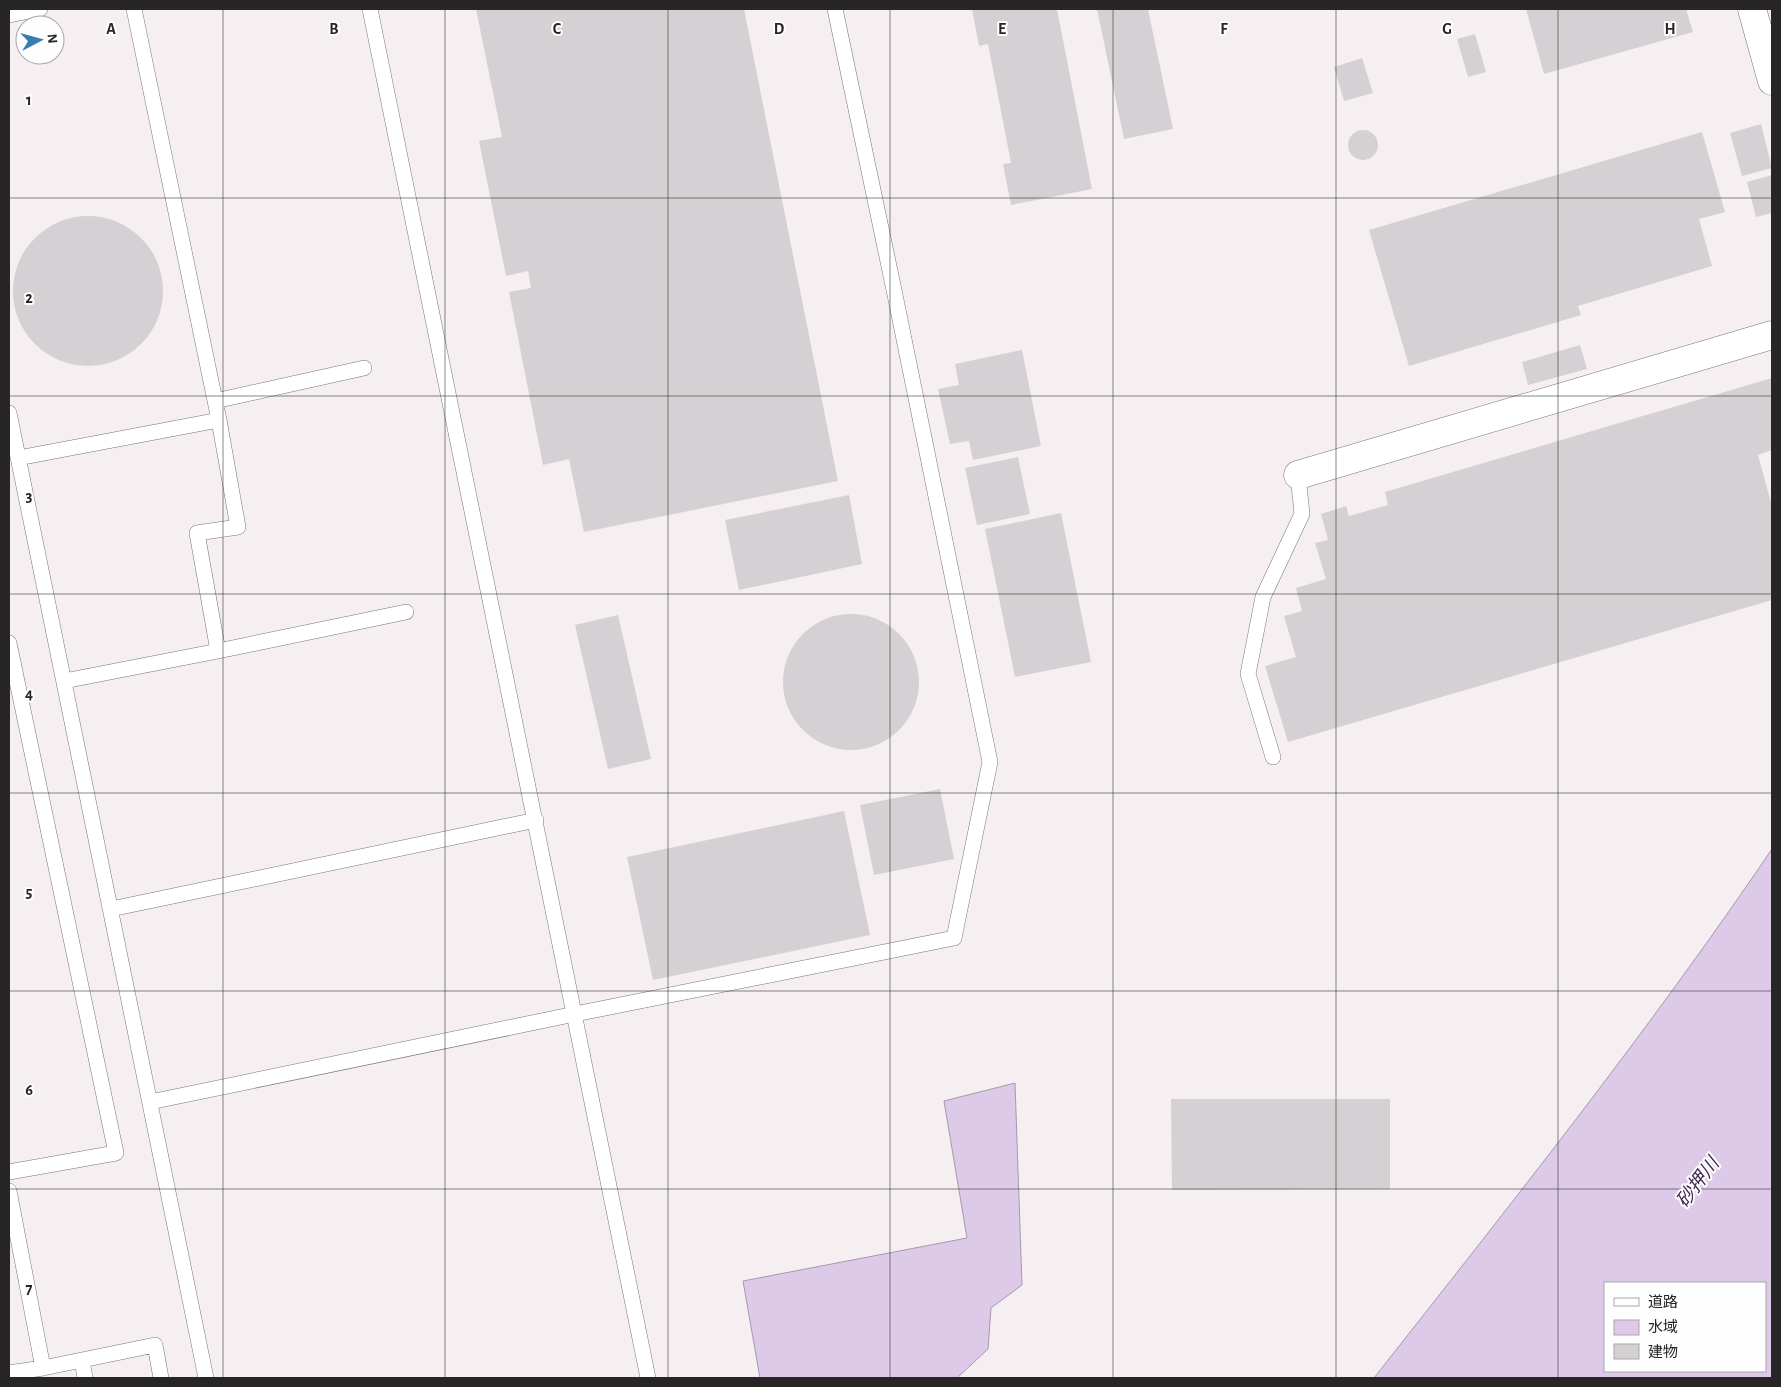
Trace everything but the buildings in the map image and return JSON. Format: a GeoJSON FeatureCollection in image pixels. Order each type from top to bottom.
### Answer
{"type":"FeatureCollection","features":[{"type":"Feature","properties":{"kind":"street"},"geometry":{"type":"LineString","coordinates":[[1752,9],[1772,81]]}},
{"type":"Feature","properties":{"kind":"street"},"geometry":{"type":"LineString","coordinates":[[1298,475],[1772,335]]}},
{"type":"Feature","properties":{"kind":"lane"},"geometry":{"type":"LineString","coordinates":[[9,15],[40,9]]}},
{"type":"Feature","properties":{"kind":"lane"},"geometry":{"type":"LineString","coordinates":[[134,9],[219,420],[238,527],[197,533],[218,651]]}},
{"type":"Feature","properties":{"kind":"lane"},"geometry":{"type":"LineString","coordinates":[[370,9],[648,1378]]}},
{"type":"Feature","properties":{"kind":"lane"},"geometry":{"type":"LineString","coordinates":[[150,1102],[954,938],[990,762],[835,9]]}},
{"type":"Feature","properties":{"kind":"lane"},"geometry":{"type":"LineString","coordinates":[[214,401],[364,368]]}},
{"type":"Feature","properties":{"kind":"lane"},"geometry":{"type":"LineString","coordinates":[[9,413],[206,1378]]}},
{"type":"Feature","properties":{"kind":"lane"},"geometry":{"type":"LineString","coordinates":[[18,458],[219,420]]}},
{"type":"Feature","properties":{"kind":"lane"},"geometry":{"type":"LineString","coordinates":[[1273,757],[1248,674],[1263,597],[1302,514],[1298,475]]}},
{"type":"Feature","properties":{"kind":"lane"},"geometry":{"type":"LineString","coordinates":[[64,681],[406,612]]}},
{"type":"Feature","properties":{"kind":"lane"},"geometry":{"type":"LineString","coordinates":[[9,643],[116,1153],[9,1172]]}},
{"type":"Feature","properties":{"kind":"lane"},"geometry":{"type":"LineString","coordinates":[[111,909],[536,820]]}},
{"type":"Feature","properties":{"kind":"lane"},"geometry":{"type":"LineString","coordinates":[[9,1191],[43,1368]]}},
{"type":"Feature","properties":{"kind":"lane"},"geometry":{"type":"LineString","coordinates":[[9,1373],[155,1345],[161,1378]]}},
{"type":"Feature","properties":{"kind":"lane"},"geometry":{"type":"LineString","coordinates":[[82,1360],[85,1378]]}},
{"type":"Feature","properties":{"kind":"water","name":"砂押川"},"geometry":{"type":"Polygon","coordinates":[[[1772,849],[1772,1378],[1374,1378],[1578,1117],[1677,985],[1772,849]]]}},
{"type":"Feature","properties":{"kind":"water"},"geometry":{"type":"Polygon","coordinates":[[[1015,1083],[1022,1285],[991,1308],[988,1349],[957,1378],[760,1378],[743,1281],[967,1238],[944,1101],[1015,1083]]]}}]}
